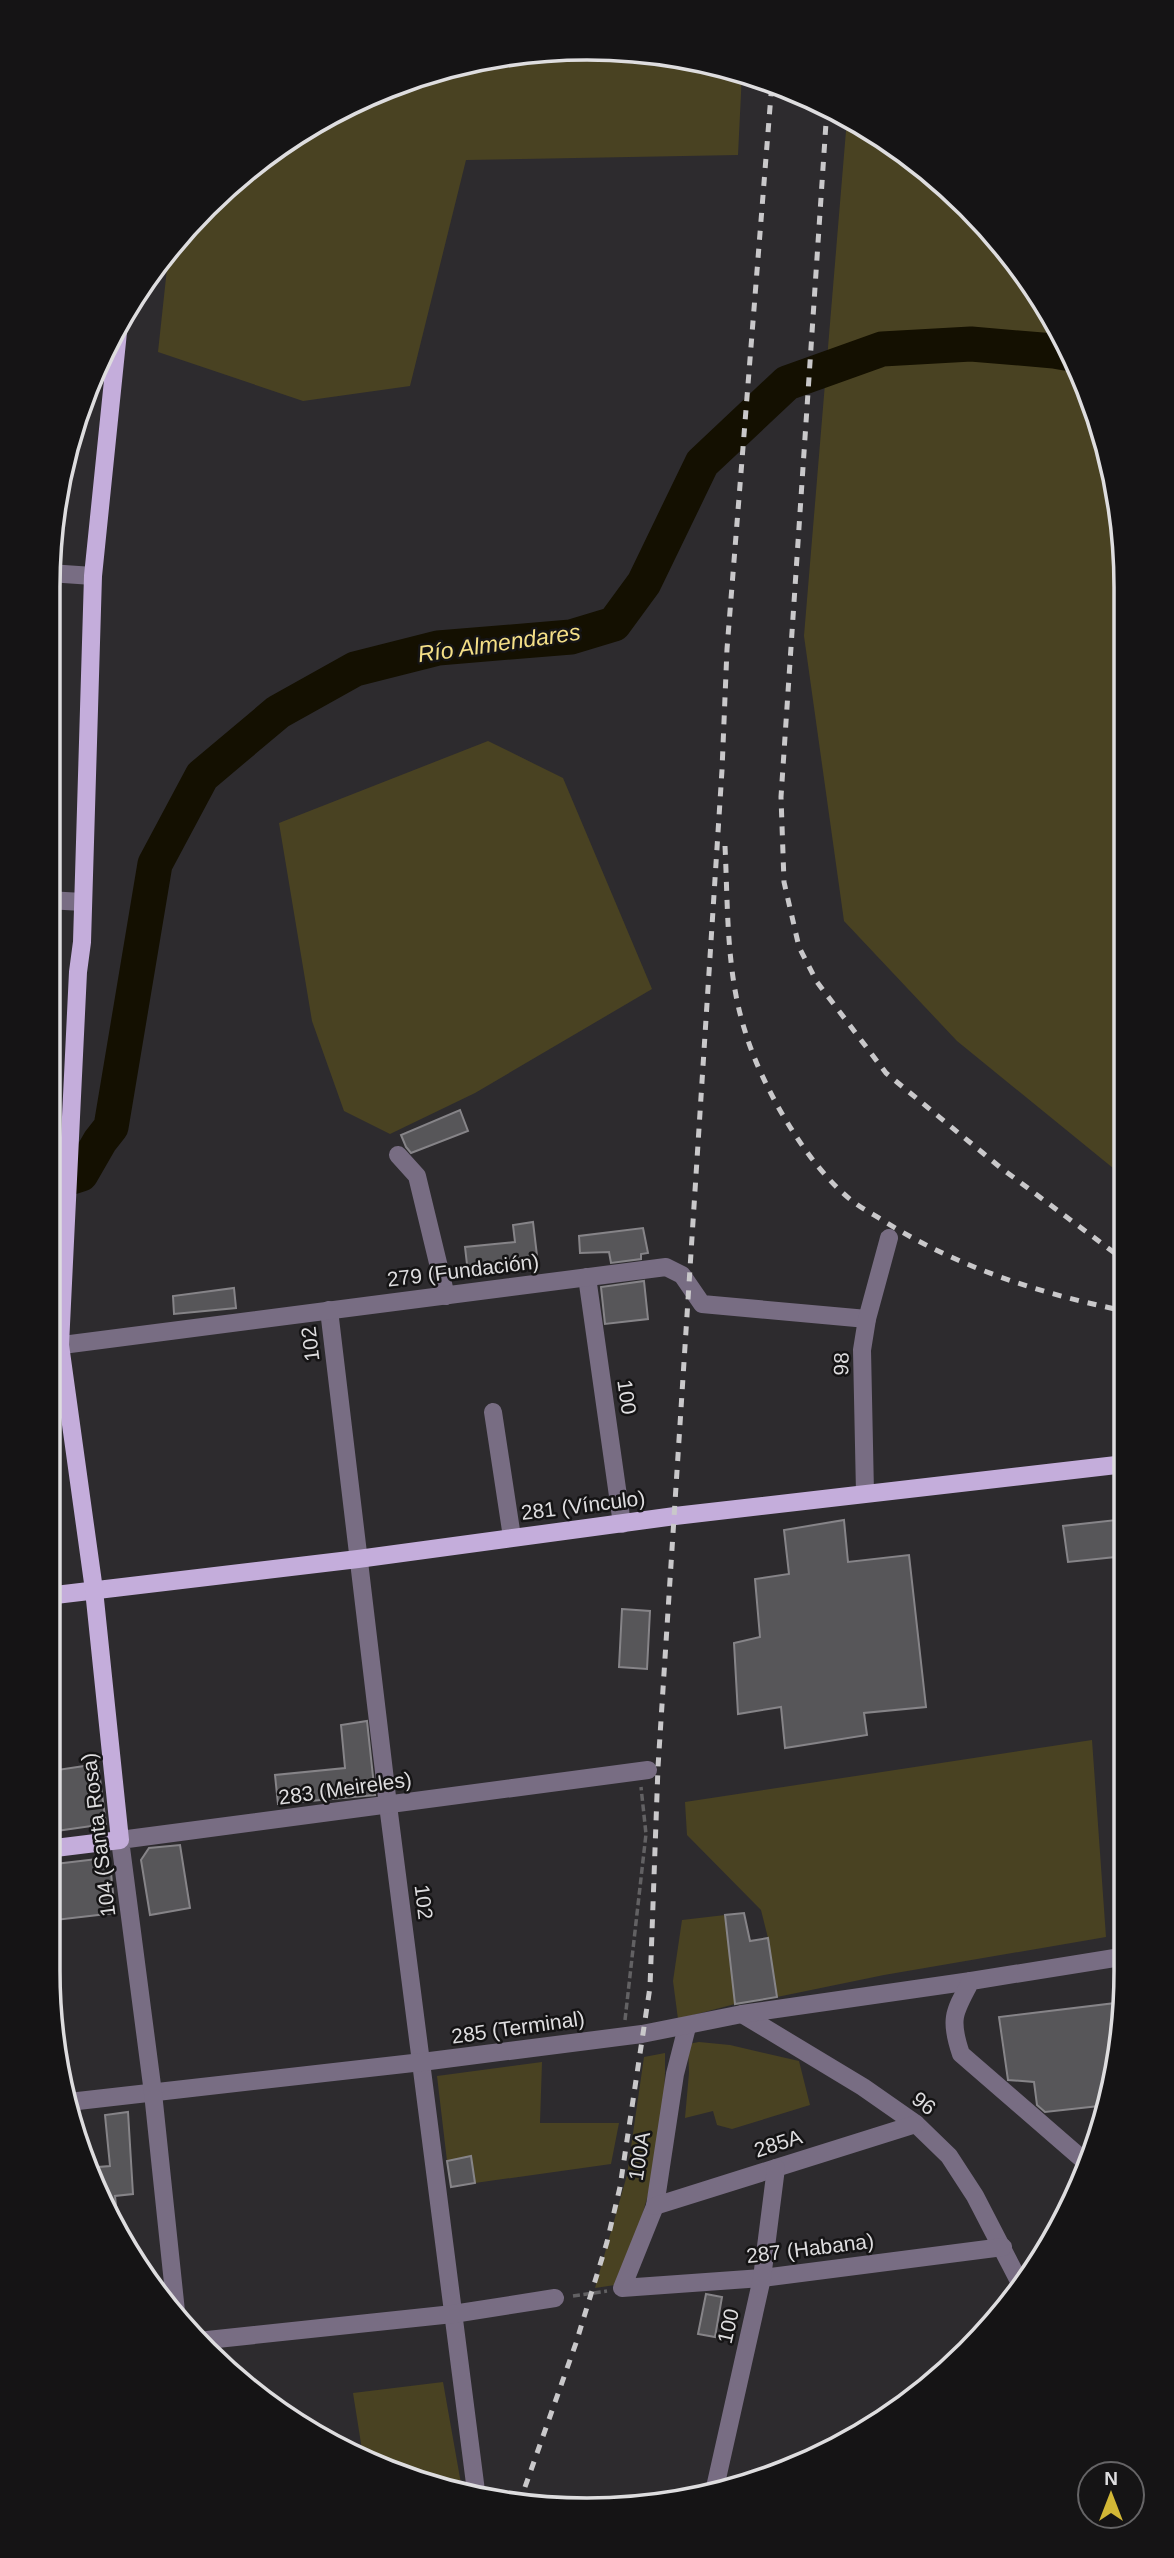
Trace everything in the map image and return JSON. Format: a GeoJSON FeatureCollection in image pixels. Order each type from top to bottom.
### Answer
{"type":"FeatureCollection","features":[{"type":"Feature","properties":{"kind":"main road","name":"104 (Santa Rosa)"},"geometry":{"type":"LineString","coordinates":[[60,1319],[83,902],[93,576],[117,348]]}},
{"type":"Feature","properties":{"kind":"main road","name":"104 (Santa Rosa)"},"geometry":{"type":"LineString","coordinates":[[60,1383],[94,1590],[120,1840]]}},
{"type":"Feature","properties":{"kind":"main road","name":"281 (Vínculo)"},"geometry":{"type":"LineString","coordinates":[[60,1594],[358,1559],[675,1516],[1114,1465]]}},
{"type":"Feature","properties":{"kind":"main road","name":"283 (Meireles)"},"geometry":{"type":"LineString","coordinates":[[60,1847],[120,1840]]}},
{"type":"Feature","properties":{"kind":"street"},"geometry":{"type":"LineString","coordinates":[[60,574],[93,576]]}},
{"type":"Feature","properties":{"kind":"street"},"geometry":{"type":"LineString","coordinates":[[60,901],[83,902]]}},
{"type":"Feature","properties":{"kind":"street"},"geometry":{"type":"LineString","coordinates":[[398,1155],[417,1176],[446,1296]]}},
{"type":"Feature","properties":{"kind":"street","name":"98"},"geometry":{"type":"LineString","coordinates":[[864,1493],[862,1350],[867,1320],[889,1238]]}},
{"type":"Feature","properties":{"kind":"street","name":"279 (Fundación)"},"geometry":{"type":"LineString","coordinates":[[60,1345],[666,1267],[682,1275],[702,1304],[867,1320]]}},
{"type":"Feature","properties":{"kind":"street","name":"100"},"geometry":{"type":"LineString","coordinates":[[587,1276],[622,1524]]}},
{"type":"Feature","properties":{"kind":"street","name":"102"},"geometry":{"type":"LineString","coordinates":[[329,1310],[388,1805],[475,2486]]}},
{"type":"Feature","properties":{"kind":"street"},"geometry":{"type":"LineString","coordinates":[[493,1412],[512,1537]]}},
{"type":"Feature","properties":{"kind":"street","name":"283 (Meireles)"},"geometry":{"type":"LineString","coordinates":[[120,1840],[643,1770]]}},
{"type":"Feature","properties":{"kind":"street","name":"104 (Santa Rosa)"},"geometry":{"type":"LineString","coordinates":[[120,1840],[153,2093],[175,2299]]}},
{"type":"Feature","properties":{"kind":"street","name":"285 (Terminal)"},"geometry":{"type":"LineString","coordinates":[[76,2101],[422,2063],[624,2036],[687,2027],[742,2014],[1114,1958]]}},
{"type":"Feature","properties":{"kind":"street"},"geometry":{"type":"LineString","coordinates":[[971,1981],[957,2007],[953,2031],[961,2054],[1080,2157]]}},
{"type":"Feature","properties":{"kind":"street","name":"96"},"geometry":{"type":"LineString","coordinates":[[742,2014],[808,2052],[916,2124],[949,2156],[975,2196],[1017,2276]]}},
{"type":"Feature","properties":{"kind":"street","name":"100A"},"geometry":{"type":"LineString","coordinates":[[622,2288],[655,2206],[675,2074],[687,2027]]}},
{"type":"Feature","properties":{"kind":"street","name":"285A"},"geometry":{"type":"LineString","coordinates":[[655,2206],[916,2124]]}},
{"type":"Feature","properties":{"kind":"street","name":"100"},"geometry":{"type":"LineString","coordinates":[[716,2483],[762,2278],[776,2168]]}},
{"type":"Feature","properties":{"kind":"street","name":"287 (Habana)"},"geometry":{"type":"LineString","coordinates":[[622,2288],[762,2278],[1003,2248]]}},
{"type":"Feature","properties":{"kind":"street"},"geometry":{"type":"LineString","coordinates":[[210,2340],[453,2314],[555,2298]]}},
{"type":"Feature","properties":{"kind":"path"},"geometry":{"type":"LineString","coordinates":[[624,2036],[646,1834],[643,1770]]}},
{"type":"Feature","properties":{"kind":"path"},"geometry":{"type":"LineString","coordinates":[[555,2298],[622,2288]]}},
{"type":"Feature","properties":{"kind":"shaded area"},"geometry":{"type":"Polygon","coordinates":[[[552,61],[656,64],[742,82],[738,155],[466,160],[410,386],[303,401],[158,352],[167,269],[190,239],[239,190],[266,169],[294,148],[354,114],[417,87],[450,77],[518,64],[552,61]]]}},
{"type":"Feature","properties":{"kind":"shaded area"},"geometry":{"type":"Polygon","coordinates":[[[846,128],[880,148],[935,190],[984,239],[1005,266],[1026,294],[1060,354],[1087,417],[1097,450],[1110,518],[1114,587],[1114,1169],[957,1041],[844,921],[804,636],[846,128]]]}},
{"type":"Feature","properties":{"kind":"shaded area"},"geometry":{"type":"Polygon","coordinates":[[[488,741],[563,778],[652,989],[475,1093],[390,1134],[344,1111],[312,1021],[279,823],[488,741]]]}},
{"type":"Feature","properties":{"kind":"shaded area"},"geometry":{"type":"Polygon","coordinates":[[[1092,1740],[1106,1937],[884,1975],[777,1997],[761,1910],[687,1835],[685,1802],[1092,1740]]]}},
{"type":"Feature","properties":{"kind":"shaded area"},"geometry":{"type":"Polygon","coordinates":[[[725,1915],[735,2004],[678,2019],[673,1981],[682,1920],[725,1915]]]}},
{"type":"Feature","properties":{"kind":"shaded area"},"geometry":{"type":"Polygon","coordinates":[[[699,2042],[730,2045],[799,2061],[810,2105],[732,2129],[717,2125],[713,2111],[685,2118],[689,2073],[688,2044],[699,2042]]]}},
{"type":"Feature","properties":{"kind":"shaded area"},"geometry":{"type":"Polygon","coordinates":[[[665,2053],[660,2132],[644,2209],[615,2285],[595,2288],[627,2175],[644,2057],[665,2053]]]}},
{"type":"Feature","properties":{"kind":"shaded area"},"geometry":{"type":"Polygon","coordinates":[[[542,2062],[540,2123],[619,2123],[611,2164],[475,2183],[470,2157],[447,2161],[437,2076],[542,2062]]]}},
{"type":"Feature","properties":{"kind":"shaded area"},"geometry":{"type":"Polygon","coordinates":[[[443,2382],[461,2483],[417,2471],[362,2447],[353,2393],[443,2382]]]}},
{"type":"Feature","properties":{"kind":"building"},"geometry":{"type":"Polygon","coordinates":[[[460,1110],[468,1131],[411,1153],[406,1147],[401,1135],[460,1110]]]}},
{"type":"Feature","properties":{"kind":"building"},"geometry":{"type":"Polygon","coordinates":[[[533,1222],[538,1264],[468,1273],[465,1247],[515,1242],[513,1225],[533,1222]]]}},
{"type":"Feature","properties":{"kind":"building"},"geometry":{"type":"Polygon","coordinates":[[[643,1228],[648,1253],[641,1254],[641,1259],[611,1263],[609,1252],[580,1253],[579,1236],[643,1228]]]}},
{"type":"Feature","properties":{"kind":"building"},"geometry":{"type":"Polygon","coordinates":[[[644,1281],[648,1319],[605,1324],[601,1287],[644,1281]]]}},
{"type":"Feature","properties":{"kind":"building"},"geometry":{"type":"Polygon","coordinates":[[[234,1288],[236,1308],[174,1314],[173,1296],[234,1288]]]}},
{"type":"Feature","properties":{"kind":"building"},"geometry":{"type":"Polygon","coordinates":[[[844,1520],[848,1562],[909,1555],[926,1707],[864,1713],[867,1735],[785,1748],[781,1707],[738,1714],[734,1643],[760,1637],[755,1579],[789,1574],[784,1530],[844,1520]]]}},
{"type":"Feature","properties":{"kind":"building"},"geometry":{"type":"Polygon","coordinates":[[[1114,1520],[1114,1557],[1068,1562],[1063,1526],[1114,1520]]]}},
{"type":"Feature","properties":{"kind":"building"},"geometry":{"type":"Polygon","coordinates":[[[622,1609],[650,1611],[647,1669],[619,1667],[622,1609]]]}},
{"type":"Feature","properties":{"kind":"building"},"geometry":{"type":"Polygon","coordinates":[[[367,1721],[375,1795],[278,1804],[275,1775],[345,1768],[341,1725],[367,1721]]]}},
{"type":"Feature","properties":{"kind":"building"},"geometry":{"type":"Polygon","coordinates":[[[98,1764],[106,1824],[60,1830],[60,1770],[98,1764]]]}},
{"type":"Feature","properties":{"kind":"building"},"geometry":{"type":"Polygon","coordinates":[[[180,1845],[190,1908],[150,1915],[141,1860],[149,1848],[180,1845]]]}},
{"type":"Feature","properties":{"kind":"building"},"geometry":{"type":"Polygon","coordinates":[[[97,1859],[111,1873],[115,1913],[60,1919],[60,1863],[97,1859]]]}},
{"type":"Feature","properties":{"kind":"building"},"geometry":{"type":"Polygon","coordinates":[[[744,1913],[750,1941],[768,1938],[777,1997],[735,2004],[725,1915],[744,1913]]]}},
{"type":"Feature","properties":{"kind":"building"},"geometry":{"type":"Polygon","coordinates":[[[1113,2003],[1110,2040],[1097,2106],[1045,2112],[1037,2105],[1034,2082],[1008,2080],[999,2017],[1113,2003]]]}},
{"type":"Feature","properties":{"kind":"building"},"geometry":{"type":"Polygon","coordinates":[[[128,2112],[133,2194],[115,2196],[116,2208],[98,2167],[110,2166],[105,2115],[128,2112]]]}},
{"type":"Feature","properties":{"kind":"building"},"geometry":{"type":"Polygon","coordinates":[[[471,2156],[475,2183],[451,2187],[447,2161],[471,2156]]]}},
{"type":"Feature","properties":{"kind":"building"},"geometry":{"type":"Polygon","coordinates":[[[706,2294],[722,2297],[715,2337],[698,2334],[706,2294]]]}},
{"type":"Feature","properties":{"kind":"waterway","name":"Río Almendares"},"geometry":{"type":"LineString","coordinates":[[60,1181],[81,1174],[111,1127],[155,864],[202,776],[278,712],[355,669],[438,648],[571,637],[614,624],[644,583],[702,463],[787,383],[882,349],[971,344],[1059,352]]}},
{"type":"Feature","properties":{"kind":"railway"},"geometry":{"type":"LineString","coordinates":[[522,2494],[576,2343],[607,2242],[620,2187],[650,1987],[658,1767],[722,770],[727,649],[771,93]]}},
{"type":"Feature","properties":{"kind":"railway"},"geometry":{"type":"LineString","coordinates":[[826,117],[781,797],[784,882],[799,947],[817,982],[886,1073],[1001,1168],[1114,1253]]}},
{"type":"Feature","properties":{"kind":"railway"},"geometry":{"type":"LineString","coordinates":[[725,846],[731,963],[745,1031],[774,1099],[818,1166],[834,1185],[855,1203],[943,1253],[1032,1288],[1114,1308]]}}]}
